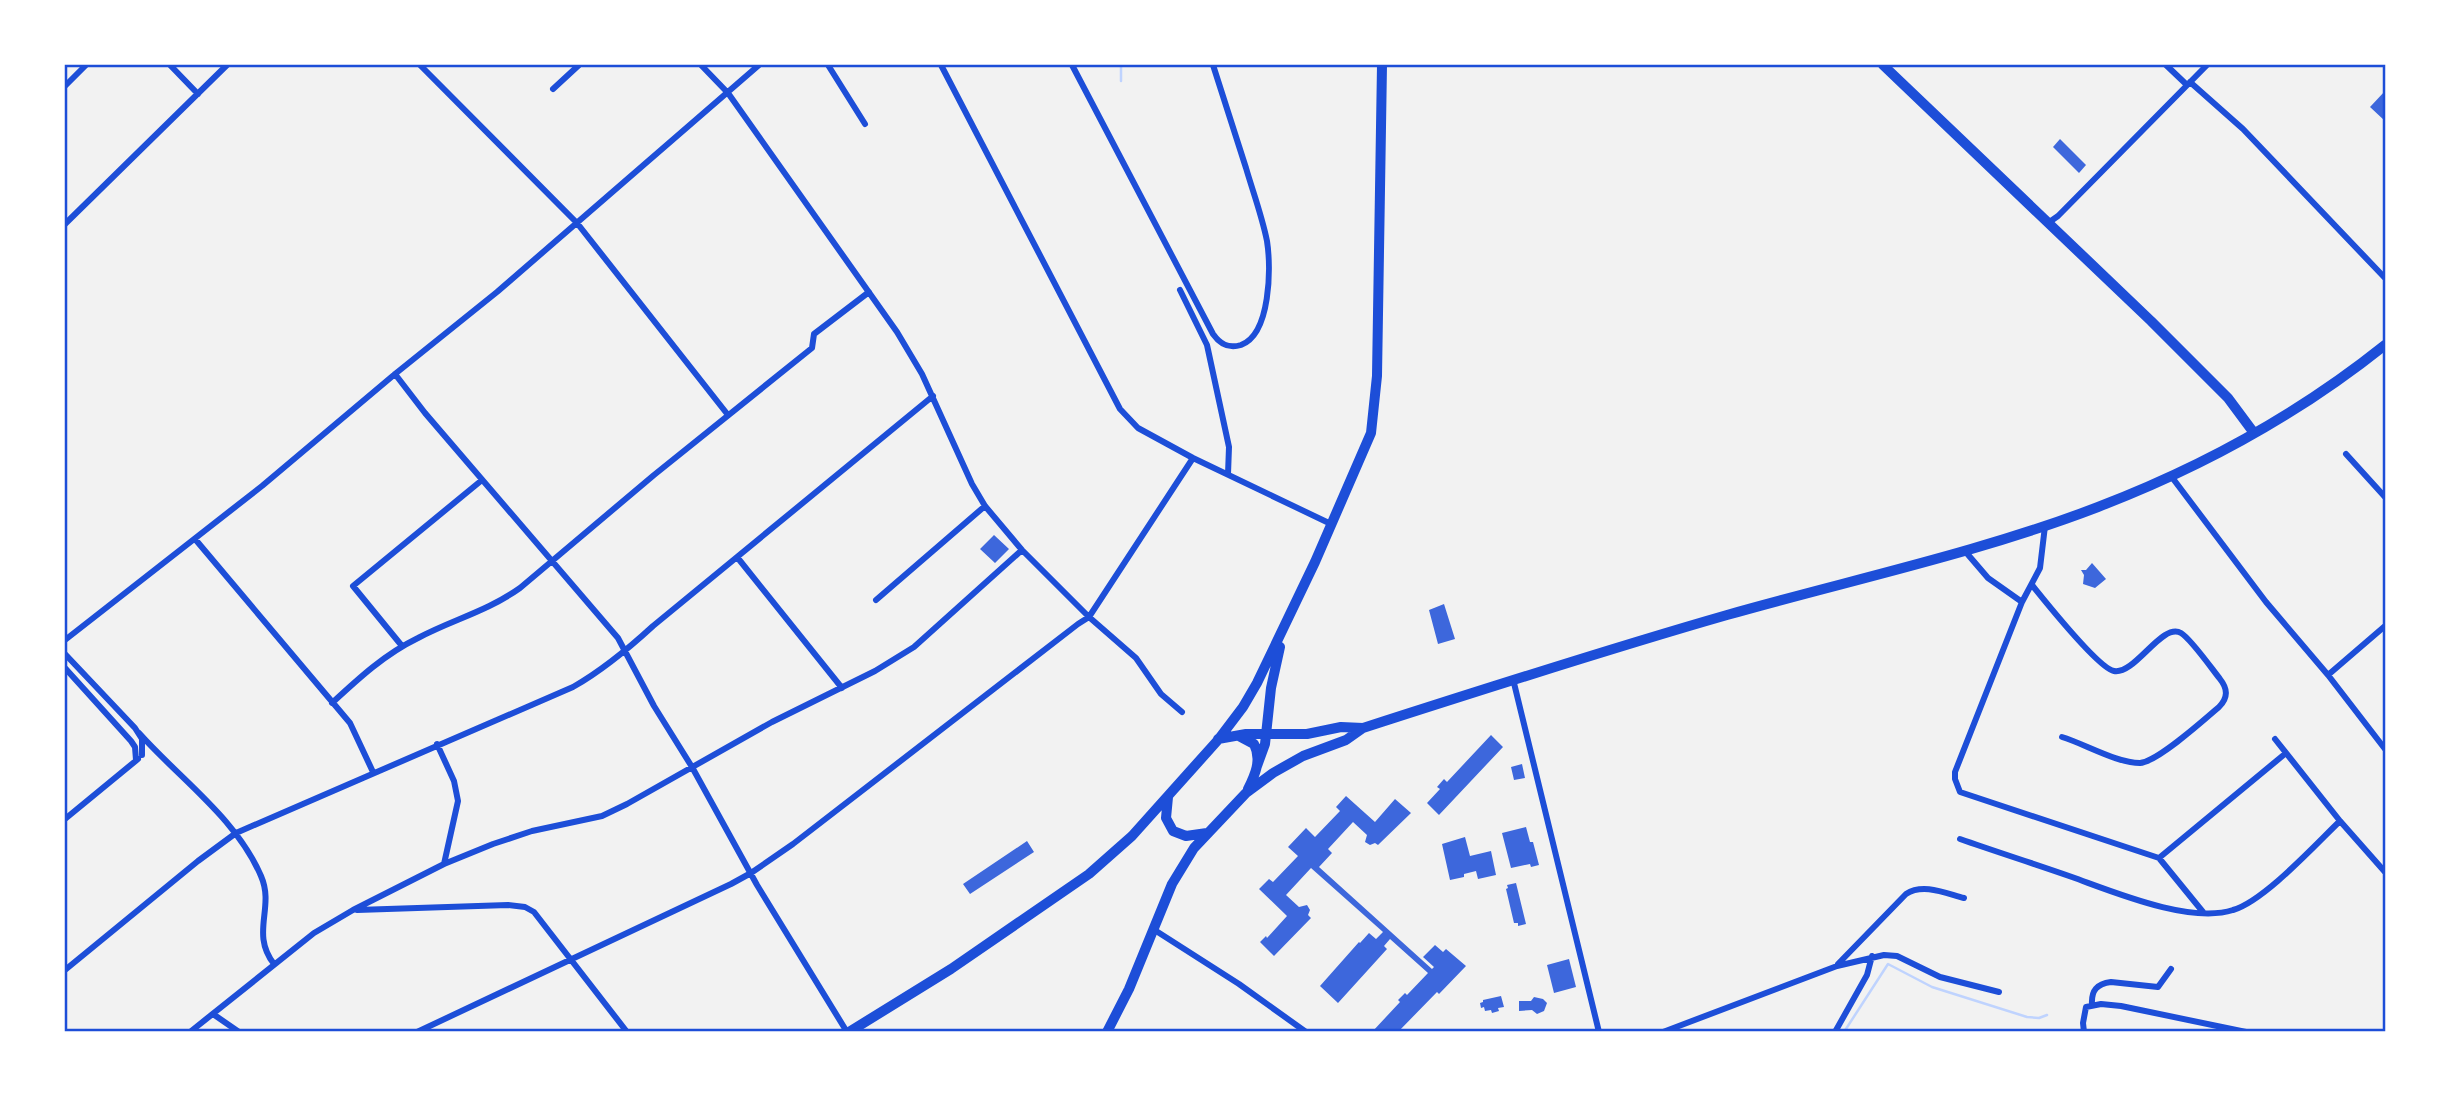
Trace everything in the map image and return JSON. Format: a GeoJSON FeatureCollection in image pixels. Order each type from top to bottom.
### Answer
{"type":"FeatureCollection","features":[{"type":"Feature","properties":{"kind":"main road"},"geometry":{"type":"LineString","coordinates":[[848,1032],[941,975],[1089,874],[1132,836],[1218,740],[1252,692],[1284,631],[1371,433],[1375,409],[1381,65]]}},
{"type":"Feature","properties":{"kind":"main road"},"geometry":{"type":"LineString","coordinates":[[1883,65],[2228,398],[2254,433]]}},
{"type":"Feature","properties":{"kind":"main road"},"geometry":{"type":"LineString","coordinates":[[1107,1032],[1129,989],[1180,868],[1208,833],[1246,793],[1294,760],[1346,740],[1363,728],[1513,679],[1726,615],[1964,550],[2096,508],[2171,476],[2254,433],[2298,406],[2385,345]]}},
{"type":"Feature","properties":{"kind":"main road"},"geometry":{"type":"LineString","coordinates":[[1246,793],[1264,752],[1273,676],[1284,631]]}},
{"type":"Feature","properties":{"kind":"main road"},"geometry":{"type":"LineString","coordinates":[[1218,740],[1235,735],[1307,734],[1341,727],[1363,728]]}},
{"type":"Feature","properties":{"kind":"main road"},"geometry":{"type":"LineString","coordinates":[[1235,735],[1254,744],[1258,754],[1258,766]]}},
{"type":"Feature","properties":{"kind":"main road"},"geometry":{"type":"LineString","coordinates":[[1169,793],[1165,811],[1173,831],[1186,836],[1208,833]]}},
{"type":"Feature","properties":{"kind":"street"},"geometry":{"type":"LineString","coordinates":[[65,86],[86,65]]}},
{"type":"Feature","properties":{"kind":"street"},"geometry":{"type":"LineString","coordinates":[[170,65],[198,94]]}},
{"type":"Feature","properties":{"kind":"street"},"geometry":{"type":"LineString","coordinates":[[65,224],[227,65]]}},
{"type":"Feature","properties":{"kind":"street"},"geometry":{"type":"LineString","coordinates":[[420,65],[577,223],[728,415]]}},
{"type":"Feature","properties":{"kind":"street"},"geometry":{"type":"LineString","coordinates":[[553,89],[579,65]]}},
{"type":"Feature","properties":{"kind":"street"},"geometry":{"type":"LineString","coordinates":[[701,65],[727,93],[912,355],[963,466],[985,506],[1022,550],[1089,617],[1136,658],[1161,694],[1182,712]]}},
{"type":"Feature","properties":{"kind":"street"},"geometry":{"type":"LineString","coordinates":[[65,640],[313,445],[395,374],[497,292],[759,65]]}},
{"type":"Feature","properties":{"kind":"street"},"geometry":{"type":"LineString","coordinates":[[828,65],[865,124]]}},
{"type":"Feature","properties":{"kind":"street"},"geometry":{"type":"LineString","coordinates":[[941,65],[1119,410],[1138,428],[1193,458],[1331,524]]}},
{"type":"Feature","properties":{"kind":"street"},"geometry":{"type":"LineString","coordinates":[[1072,65],[1213,334],[1218,341],[1231,346],[1241,345],[1252,338],[1260,323],[1267,298],[1269,263],[1264,227],[1213,65]]}},
{"type":"Feature","properties":{"kind":"street"},"geometry":{"type":"LineString","coordinates":[[2166,65],[2243,129],[2385,278]]}},
{"type":"Feature","properties":{"kind":"street"},"geometry":{"type":"LineString","coordinates":[[2048,223],[2207,65]]}},
{"type":"Feature","properties":{"kind":"street"},"geometry":{"type":"LineString","coordinates":[[1180,290],[1207,345],[1229,447],[1228,474]]}},
{"type":"Feature","properties":{"kind":"street"},"geometry":{"type":"LineString","coordinates":[[332,703],[386,656],[402,646],[498,604],[812,348],[814,334],[869,292]]}},
{"type":"Feature","properties":{"kind":"street"},"geometry":{"type":"LineString","coordinates":[[395,374],[618,638],[775,918],[848,1032]]}},
{"type":"Feature","properties":{"kind":"street"},"geometry":{"type":"LineString","coordinates":[[65,970],[236,833],[573,687],[625,652],[737,556],[933,396]]}},
{"type":"Feature","properties":{"kind":"street"},"geometry":{"type":"LineString","coordinates":[[2346,454],[2385,497]]}},
{"type":"Feature","properties":{"kind":"street"},"geometry":{"type":"LineString","coordinates":[[417,1032],[751,873],[793,844],[1089,617],[1193,458]]}},
{"type":"Feature","properties":{"kind":"street"},"geometry":{"type":"LineString","coordinates":[[2171,476],[2266,603],[2328,675],[2385,749]]}},
{"type":"Feature","properties":{"kind":"street"},"geometry":{"type":"LineString","coordinates":[[402,646],[353,586],[482,480]]}},
{"type":"Feature","properties":{"kind":"street"},"geometry":{"type":"LineString","coordinates":[[876,600],[985,506]]}},
{"type":"Feature","properties":{"kind":"street"},"geometry":{"type":"LineString","coordinates":[[2045,526],[2043,558],[2022,602],[1955,772],[1960,792],[2158,858],[2203,912]]}},
{"type":"Feature","properties":{"kind":"street"},"geometry":{"type":"LineString","coordinates":[[195,539],[350,723],[373,772]]}},
{"type":"Feature","properties":{"kind":"street"},"geometry":{"type":"LineString","coordinates":[[190,1032],[314,933],[354,910],[444,864],[532,831],[601,816],[772,722],[875,671],[914,647],[1022,550]]}},
{"type":"Feature","properties":{"kind":"street"},"geometry":{"type":"LineString","coordinates":[[1964,550],[1988,578],[2022,602]]}},
{"type":"Feature","properties":{"kind":"street"},"geometry":{"type":"LineString","coordinates":[[737,556],[842,688]]}},
{"type":"Feature","properties":{"kind":"street"},"geometry":{"type":"LineString","coordinates":[[2032,585],[2089,650],[2113,671],[2126,668],[2166,634],[2175,632],[2185,637],[2225,685],[2226,697],[2219,707],[2157,757],[2143,763],[2129,761],[2062,737]]}},
{"type":"Feature","properties":{"kind":"street"},"geometry":{"type":"LineString","coordinates":[[2328,675],[2385,626]]}},
{"type":"Feature","properties":{"kind":"street"},"geometry":{"type":"LineString","coordinates":[[65,654],[158,755],[236,833],[256,865],[267,890],[262,933],[266,954],[274,964]]}},
{"type":"Feature","properties":{"kind":"street"},"geometry":{"type":"LineString","coordinates":[[65,668],[131,741],[139,758]]}},
{"type":"Feature","properties":{"kind":"street"},"geometry":{"type":"LineString","coordinates":[[1513,679],[1599,1032]]}},
{"type":"Feature","properties":{"kind":"street"},"geometry":{"type":"LineString","coordinates":[[139,733],[144,747],[139,758]]}},
{"type":"Feature","properties":{"kind":"street"},"geometry":{"type":"LineString","coordinates":[[2275,739],[2340,821],[2385,872]]}},
{"type":"Feature","properties":{"kind":"street"},"geometry":{"type":"LineString","coordinates":[[438,744],[454,781],[458,800],[444,864]]}},
{"type":"Feature","properties":{"kind":"street"},"geometry":{"type":"LineString","coordinates":[[65,819],[139,758],[148,753],[158,755]]}},
{"type":"Feature","properties":{"kind":"street"},"geometry":{"type":"LineString","coordinates":[[2158,858],[2286,753]]}},
{"type":"Feature","properties":{"kind":"street"},"geometry":{"type":"LineString","coordinates":[[1960,839],[2147,903],[2180,911],[2203,912],[2234,910],[2263,893],[2340,821]]}},
{"type":"Feature","properties":{"kind":"street"},"geometry":{"type":"LineString","coordinates":[[1837,966],[1914,888],[1925,888],[1964,898]]}},
{"type":"Feature","properties":{"kind":"street"},"geometry":{"type":"LineString","coordinates":[[354,910],[516,905],[534,912],[626,1032]]}},
{"type":"Feature","properties":{"kind":"street"},"geometry":{"type":"LineString","coordinates":[[1153,929],[1239,984],[1306,1032]]}},
{"type":"Feature","properties":{"kind":"street"},"geometry":{"type":"LineString","coordinates":[[1835,1032],[1867,975],[1872,956]]}},
{"type":"Feature","properties":{"kind":"street"},"geometry":{"type":"LineString","coordinates":[[1662,1032],[1837,966],[1872,956],[1897,956],[1940,977],[1999,992]]}},
{"type":"Feature","properties":{"kind":"street"},"geometry":{"type":"LineString","coordinates":[[2092,1005],[2092,995],[2096,987],[2103,983],[2158,987],[2171,969]]}},
{"type":"Feature","properties":{"kind":"street"},"geometry":{"type":"LineString","coordinates":[[2084,1032],[2086,1007],[2092,1005],[2122,1006],[2246,1032]]}},
{"type":"Feature","properties":{"kind":"street"},"geometry":{"type":"LineString","coordinates":[[213,1014],[239,1032]]}},
{"type":"Feature","properties":{"kind":"building"},"geometry":{"type":"Polygon","coordinates":[[[2385,91],[2385,121],[2370,107],[2385,91]]]}},
{"type":"Feature","properties":{"kind":"building"},"geometry":{"type":"Polygon","coordinates":[[[2060,139],[2086,165],[2079,173],[2053,147],[2060,139]]]}},
{"type":"Feature","properties":{"kind":"building"},"geometry":{"type":"Polygon","coordinates":[[[994,535],[1009,549],[995,563],[980,549],[994,535]]]}},
{"type":"Feature","properties":{"kind":"building"},"geometry":{"type":"Polygon","coordinates":[[[2092,563],[2106,579],[2095,588],[2083,584],[2084,575],[2081,570],[2086,570],[2092,563]]]}},
{"type":"Feature","properties":{"kind":"building"},"geometry":{"type":"Polygon","coordinates":[[[1444,604],[1455,639],[1438,644],[1429,610],[1444,604]]]}},
{"type":"Feature","properties":{"kind":"building"},"geometry":{"type":"Polygon","coordinates":[[[1491,735],[1503,747],[1439,815],[1427,803],[1440,789],[1437,787],[1444,779],[1447,782],[1491,735]]]}},
{"type":"Feature","properties":{"kind":"building"},"geometry":{"type":"Polygon","coordinates":[[[1522,764],[1525,778],[1514,780],[1511,767],[1522,764]]]}},
{"type":"Feature","properties":{"kind":"building"},"geometry":{"type":"Polygon","coordinates":[[[1346,796],[1375,822],[1395,799],[1411,813],[1378,845],[1365,842],[1367,835],[1353,822],[1328,849],[1332,853],[1319,867],[1432,969],[1434,967],[1423,957],[1435,945],[1443,952],[1446,949],[1466,966],[1398,1032],[1372,1032],[1400,1002],[1398,1000],[1405,993],[1407,995],[1428,973],[1390,939],[1384,946],[1387,949],[1338,1003],[1320,986],[1369,933],[1376,939],[1383,932],[1311,868],[1286,895],[1299,907],[1307,905],[1311,918],[1274,956],[1260,942],[1287,916],[1259,889],[1269,879],[1273,882],[1298,856],[1288,847],[1306,828],[1315,837],[1340,811],[1336,807],[1346,796]]]}},
{"type":"Feature","properties":{"kind":"building"},"geometry":{"type":"Polygon","coordinates":[[[1526,827],[1539,865],[1511,868],[1502,833],[1526,827]]]}},
{"type":"Feature","properties":{"kind":"building"},"geometry":{"type":"Polygon","coordinates":[[[1465,837],[1470,856],[1491,851],[1496,875],[1478,879],[1476,871],[1450,880],[1442,844],[1465,837]]]}},
{"type":"Feature","properties":{"kind":"building"},"geometry":{"type":"Polygon","coordinates":[[[1027,841],[1034,852],[970,894],[963,884],[1027,841]]]}},
{"type":"Feature","properties":{"kind":"building"},"geometry":{"type":"Polygon","coordinates":[[[1516,883],[1526,924],[1518,926],[1518,923],[1514,923],[1506,889],[1507,885],[1516,883]]]}},
{"type":"Feature","properties":{"kind":"building"},"geometry":{"type":"Polygon","coordinates":[[[1569,959],[1576,987],[1554,993],[1547,965],[1569,959]]]}},
{"type":"Feature","properties":{"kind":"building"},"geometry":{"type":"Polygon","coordinates":[[[1501,996],[1504,1007],[1498,1008],[1499,1011],[1492,1013],[1491,1010],[1485,1011],[1484,1007],[1481,1008],[1480,1003],[1483,1000],[1501,996]]]}},
{"type":"Feature","properties":{"kind":"building"},"geometry":{"type":"Polygon","coordinates":[[[1534,997],[1547,1003],[1544,1011],[1537,1014],[1532,1010],[1519,1011],[1519,1001],[1531,1001],[1534,997]]]}},
{"type":"Feature","properties":{"kind":"waterway"},"geometry":{"type":"LineString","coordinates":[[1121,65],[1121,81]]}},
{"type":"Feature","properties":{"kind":"waterway"},"geometry":{"type":"LineString","coordinates":[[1844,1032],[1888,964],[1932,987],[2027,1017],[2039,1018],[2047,1015]]}}]}
